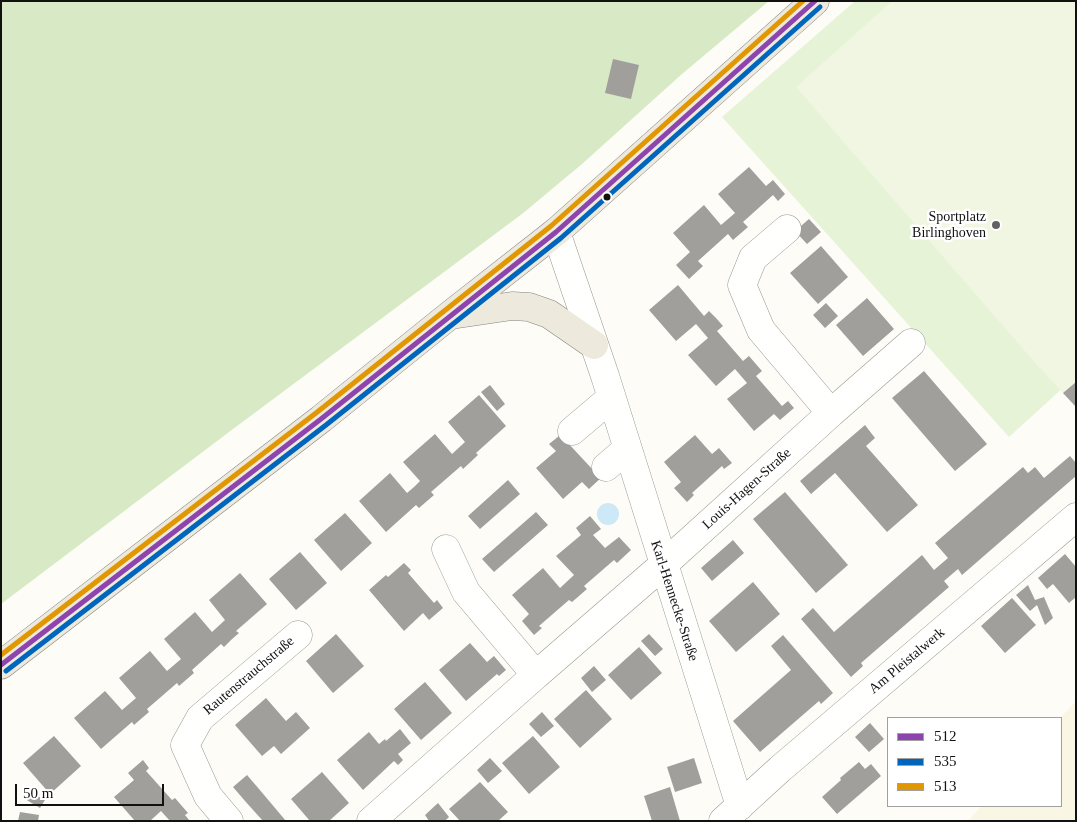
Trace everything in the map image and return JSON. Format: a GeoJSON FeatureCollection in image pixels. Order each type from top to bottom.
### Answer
{"type":"FeatureCollection","features":[{"type":"Feature","properties":{"kind":"main road"},"geometry":{"type":"LineString","coordinates":[[1,665],[321,420],[556,232],[814,1]]}},
{"type":"Feature","properties":{"kind":"main road"},"geometry":{"type":"LineString","coordinates":[[450,315],[512,306],[529,307],[549,314],[594,345]]}},
{"type":"Feature","properties":{"kind":"street"},"geometry":{"type":"LineString","coordinates":[[787,228],[753,258],[742,285],[761,330],[831,413]]}},
{"type":"Feature","properties":{"kind":"street","name":"Karl-Hennecke-Straße"},"geometry":{"type":"LineString","coordinates":[[556,232],[594,345],[663,565],[732,813]]}},
{"type":"Feature","properties":{"kind":"street","name":"Louis-Hagen-Straße"},"geometry":{"type":"LineString","coordinates":[[663,565],[911,343]]}},
{"type":"Feature","properties":{"kind":"street"},"geometry":{"type":"LineString","coordinates":[[572,431],[611,398]]}},
{"type":"Feature","properties":{"kind":"street"},"geometry":{"type":"LineString","coordinates":[[606,467],[627,448]]}},
{"type":"Feature","properties":{"kind":"street","name":"Am Pleistalwerk"},"geometry":{"type":"LineString","coordinates":[[732,813],[780,769],[1076,517]]}},
{"type":"Feature","properties":{"kind":"street"},"geometry":{"type":"LineString","coordinates":[[446,550],[466,592],[536,675]]}},
{"type":"Feature","properties":{"kind":"street"},"geometry":{"type":"LineString","coordinates":[[371,821],[663,565]]}},
{"type":"Feature","properties":{"kind":"street","name":"Rautenstrauchstraße"},"geometry":{"type":"LineString","coordinates":[[230,821],[208,796],[185,745],[200,718],[298,635]]}},
{"type":"Feature","properties":{"kind":"shaded area"},"geometry":{"type":"Polygon","coordinates":[[[1076,701],[1076,821],[968,821],[980,807],[1062,807],[1061,717],[1076,701]]]}},
{"type":"Feature","properties":{"kind":"green space"},"geometry":{"type":"Polygon","coordinates":[[[1,1],[769,1],[682,74],[582,164],[522,214],[1,604],[1,1]]]}},
{"type":"Feature","properties":{"kind":"green space"},"geometry":{"type":"Polygon","coordinates":[[[855,1],[913,1],[1065,386],[1009,437],[722,117],[855,1]]]}},
{"type":"Feature","properties":{"kind":"green space","name":"Sportplatz Birlinghoven"},"geometry":{"type":"Polygon","coordinates":[[[892,1],[1076,1],[1076,407],[1036,364],[796,87],[892,1]]]}},
{"type":"Feature","properties":{"kind":"water"},"geometry":{"type":"Polygon","coordinates":[[[604,503],[612,503],[619,510],[619,518],[612,525],[604,525],[597,518],[597,510],[604,503]]]}},
{"type":"Feature","properties":{"kind":"building"},"geometry":{"type":"Polygon","coordinates":[[[613,59],[639,65],[631,99],[605,93],[613,59]]]}},
{"type":"Feature","properties":{"kind":"building"},"geometry":{"type":"Polygon","coordinates":[[[749,167],[766,186],[773,180],[785,194],[778,201],[773,195],[743,222],[748,227],[733,240],[728,234],[698,261],[703,266],[689,279],[676,265],[690,252],[673,233],[704,205],[721,225],[735,213],[718,194],[749,167]]]}},
{"type":"Feature","properties":{"kind":"building"},"geometry":{"type":"Polygon","coordinates":[[[809,219],[821,232],[807,244],[795,231],[809,219]]]}},
{"type":"Feature","properties":{"kind":"building"},"geometry":{"type":"Polygon","coordinates":[[[821,246],[848,277],[818,304],[790,273],[821,246]]]}},
{"type":"Feature","properties":{"kind":"building"},"geometry":{"type":"Polygon","coordinates":[[[678,285],[704,316],[709,311],[723,326],[717,331],[743,361],[749,356],[762,371],[756,376],[782,406],[788,401],[794,408],[780,420],[774,414],[754,431],[727,399],[747,383],[735,369],[716,386],[688,355],[708,338],[696,324],[676,341],[649,310],[678,285]]]}},
{"type":"Feature","properties":{"kind":"building"},"geometry":{"type":"Polygon","coordinates":[[[867,298],[894,329],[863,356],[836,325],[867,298]]]}},
{"type":"Feature","properties":{"kind":"building"},"geometry":{"type":"Polygon","coordinates":[[[826,303],[838,316],[825,328],[813,315],[826,303]]]}},
{"type":"Feature","properties":{"kind":"building"},"geometry":{"type":"Polygon","coordinates":[[[924,371],[987,444],[955,471],[892,398],[924,371]]]}},
{"type":"Feature","properties":{"kind":"building"},"geometry":{"type":"Polygon","coordinates":[[[1076,382],[1076,407],[1063,393],[1076,382]]]}},
{"type":"Feature","properties":{"kind":"building"},"geometry":{"type":"Polygon","coordinates":[[[490,385],[505,404],[497,411],[481,392],[490,385]]]}},
{"type":"Feature","properties":{"kind":"building"},"geometry":{"type":"Polygon","coordinates":[[[479,395],[506,426],[476,453],[478,455],[463,469],[461,466],[431,492],[434,495],[419,508],[416,505],[386,532],[359,501],[390,473],[407,493],[414,487],[420,481],[403,462],[435,434],[452,454],[465,442],[448,422],[479,395]]]}},
{"type":"Feature","properties":{"kind":"building"},"geometry":{"type":"Polygon","coordinates":[[[865,425],[875,438],[866,446],[918,505],[887,532],[835,473],[811,494],[800,481],[865,425]]]}},
{"type":"Feature","properties":{"kind":"building"},"geometry":{"type":"Polygon","coordinates":[[[564,432],[567,442],[594,471],[603,476],[589,489],[582,482],[563,499],[536,468],[556,451],[549,444],[564,432]]]}},
{"type":"Feature","properties":{"kind":"building"},"geometry":{"type":"Polygon","coordinates":[[[695,435],[712,454],[719,448],[732,463],[724,469],[722,466],[692,493],[694,495],[687,502],[674,488],[681,482],[664,462],[695,435]]]}},
{"type":"Feature","properties":{"kind":"building"},"geometry":{"type":"Polygon","coordinates":[[[1070,456],[1076,463],[1076,476],[962,575],[958,569],[944,581],[949,587],[861,663],[863,666],[851,677],[801,619],[813,608],[834,632],[922,555],[934,570],[948,558],[935,543],[1023,467],[1028,473],[1035,467],[1044,478],[1070,456]]]}},
{"type":"Feature","properties":{"kind":"building"},"geometry":{"type":"Polygon","coordinates":[[[508,480],[520,494],[480,529],[468,516],[508,480]]]}},
{"type":"Feature","properties":{"kind":"building"},"geometry":{"type":"Polygon","coordinates":[[[785,492],[848,565],[816,593],[753,519],[785,492]]]}},
{"type":"Feature","properties":{"kind":"building"},"geometry":{"type":"Polygon","coordinates":[[[536,512],[548,525],[494,572],[482,559],[536,512]]]}},
{"type":"Feature","properties":{"kind":"building"},"geometry":{"type":"Polygon","coordinates":[[[345,513],[372,543],[341,571],[314,540],[345,513]]]}},
{"type":"Feature","properties":{"kind":"building"},"geometry":{"type":"Polygon","coordinates":[[[590,516],[601,529],[593,535],[605,548],[619,537],[631,550],[617,563],[614,560],[584,586],[587,589],[572,602],[569,600],[539,626],[542,628],[534,635],[522,621],[529,614],[512,595],[543,568],[560,588],[574,575],[556,556],[581,535],[576,528],[590,516]]]}},
{"type":"Feature","properties":{"kind":"building"},"geometry":{"type":"Polygon","coordinates":[[[733,540],[744,553],[712,581],[701,568],[733,540]]]}},
{"type":"Feature","properties":{"kind":"building"},"geometry":{"type":"Polygon","coordinates":[[[300,552],[327,583],[296,610],[269,579],[300,552]]]}},
{"type":"Feature","properties":{"kind":"building"},"geometry":{"type":"Polygon","coordinates":[[[1065,554],[1076,567],[1076,597],[1069,603],[1053,584],[1047,589],[1038,578],[1065,554]]]}},
{"type":"Feature","properties":{"kind":"building"},"geometry":{"type":"Polygon","coordinates":[[[404,563],[411,570],[408,573],[434,603],[437,600],[443,608],[429,620],[423,613],[404,631],[369,590],[404,563]]]}},
{"type":"Feature","properties":{"kind":"building"},"geometry":{"type":"Polygon","coordinates":[[[240,573],[267,604],[236,631],[239,633],[224,647],[221,644],[192,670],[194,673],[179,686],[177,683],[147,709],[149,712],[134,725],[132,722],[101,749],[74,718],[105,691],[122,710],[136,698],[119,678],[150,651],[167,671],[181,659],[164,639],[195,612],[212,632],[225,620],[209,600],[240,573]]]}},
{"type":"Feature","properties":{"kind":"building"},"geometry":{"type":"Polygon","coordinates":[[[753,582],[780,614],[736,652],[709,621],[753,582]]]}},
{"type":"Feature","properties":{"kind":"building"},"geometry":{"type":"Polygon","coordinates":[[[1028,585],[1035,600],[1044,597],[1053,618],[1045,625],[1037,605],[1030,611],[1016,595],[1028,585]]]}},
{"type":"Feature","properties":{"kind":"building"},"geometry":{"type":"Polygon","coordinates":[[[1012,598],[1036,625],[1005,653],[981,626],[1012,598]]]}},
{"type":"Feature","properties":{"kind":"building"},"geometry":{"type":"Polygon","coordinates":[[[336,634],[364,666],[333,693],[306,661],[336,634]]]}},
{"type":"Feature","properties":{"kind":"building"},"geometry":{"type":"Polygon","coordinates":[[[649,634],[663,649],[655,656],[641,641],[649,634]]]}},
{"type":"Feature","properties":{"kind":"building"},"geometry":{"type":"Polygon","coordinates":[[[783,635],[833,693],[821,704],[819,701],[760,752],[733,721],[791,670],[771,646],[783,635]]]}},
{"type":"Feature","properties":{"kind":"building"},"geometry":{"type":"Polygon","coordinates":[[[470,643],[487,662],[494,656],[506,670],[499,676],[497,674],[466,701],[439,670],[470,643]]]}},
{"type":"Feature","properties":{"kind":"building"},"geometry":{"type":"Polygon","coordinates":[[[639,647],[662,673],[631,700],[608,675],[639,647]]]}},
{"type":"Feature","properties":{"kind":"building"},"geometry":{"type":"Polygon","coordinates":[[[594,666],[606,680],[592,692],[581,678],[594,666]]]}},
{"type":"Feature","properties":{"kind":"building"},"geometry":{"type":"Polygon","coordinates":[[[425,682],[452,713],[421,740],[394,709],[425,682]]]}},
{"type":"Feature","properties":{"kind":"building"},"geometry":{"type":"Polygon","coordinates":[[[586,690],[612,719],[580,748],[554,719],[586,690]]]}},
{"type":"Feature","properties":{"kind":"building"},"geometry":{"type":"Polygon","coordinates":[[[266,698],[286,721],[296,712],[310,728],[281,754],[274,746],[262,756],[235,725],[266,698]]]}},
{"type":"Feature","properties":{"kind":"building"},"geometry":{"type":"Polygon","coordinates":[[[542,712],[554,726],[541,737],[529,724],[542,712]]]}},
{"type":"Feature","properties":{"kind":"building"},"geometry":{"type":"Polygon","coordinates":[[[870,723],[884,739],[869,752],[855,737],[870,723]]]}},
{"type":"Feature","properties":{"kind":"building"},"geometry":{"type":"Polygon","coordinates":[[[400,729],[411,743],[398,754],[403,760],[398,765],[394,761],[363,790],[337,760],[369,732],[379,744],[385,739],[386,741],[400,729]]]}},
{"type":"Feature","properties":{"kind":"building"},"geometry":{"type":"Polygon","coordinates":[[[54,736],[81,766],[50,794],[23,763],[54,736]]]}},
{"type":"Feature","properties":{"kind":"building"},"geometry":{"type":"Polygon","coordinates":[[[533,736],[560,767],[529,794],[502,763],[533,736]]]}},
{"type":"Feature","properties":{"kind":"building"},"geometry":{"type":"Polygon","coordinates":[[[490,758],[502,771],[488,783],[477,770],[490,758]]]}},
{"type":"Feature","properties":{"kind":"building"},"geometry":{"type":"Polygon","coordinates":[[[694,758],[702,783],[675,792],[667,767],[694,758]]]}},
{"type":"Feature","properties":{"kind":"building"},"geometry":{"type":"Polygon","coordinates":[[[143,760],[149,768],[146,771],[172,800],[175,798],[188,813],[185,815],[190,821],[170,821],[161,811],[150,821],[135,821],[114,797],[134,780],[128,773],[143,760]]]}},
{"type":"Feature","properties":{"kind":"building"},"geometry":{"type":"Polygon","coordinates":[[[859,762],[865,769],[871,764],[881,776],[837,814],[822,797],[859,762]]]}},
{"type":"Feature","properties":{"kind":"building"},"geometry":{"type":"Polygon","coordinates":[[[322,772],[349,803],[329,821],[310,821],[291,799],[322,772]]]}},
{"type":"Feature","properties":{"kind":"building"},"geometry":{"type":"Polygon","coordinates":[[[247,775],[286,821],[263,821],[233,787],[247,775]]]}},
{"type":"Feature","properties":{"kind":"building"},"geometry":{"type":"Polygon","coordinates":[[[480,782],[508,812],[498,821],[460,821],[449,809],[480,782]]]}},
{"type":"Feature","properties":{"kind":"building"},"geometry":{"type":"Polygon","coordinates":[[[670,787],[680,821],[652,821],[644,796],[670,787]]]}},
{"type":"Feature","properties":{"kind":"building"},"geometry":{"type":"Polygon","coordinates":[[[29,791],[45,800],[40,808],[25,799],[29,791]]]}},
{"type":"Feature","properties":{"kind":"building"},"geometry":{"type":"Polygon","coordinates":[[[438,803],[449,817],[445,821],[429,821],[425,815],[438,803]]]}},
{"type":"Feature","properties":{"kind":"building"},"geometry":{"type":"Polygon","coordinates":[[[20,812],[39,815],[38,821],[18,821],[20,812]]]}},
{"type":"Feature","properties":{"kind":"transit line","name":"513"},"geometry":{"type":"LineString","coordinates":[[1,655],[316,413],[551,226],[803,1]]}},
{"type":"Feature","properties":{"kind":"transit line","name":"512"},"geometry":{"type":"LineString","coordinates":[[1,665],[321,419],[556,232],[815,1]]}},
{"type":"Feature","properties":{"kind":"transit line","name":"535"},"geometry":{"type":"LineString","coordinates":[[6,671],[326,425],[561,238],[820,7]]}},
{"type":"Feature","properties":{"kind":"place","name":"Sportplatz Birlinghoven"},"geometry":{"type":"Point","coordinates":[996,225]}}]}
